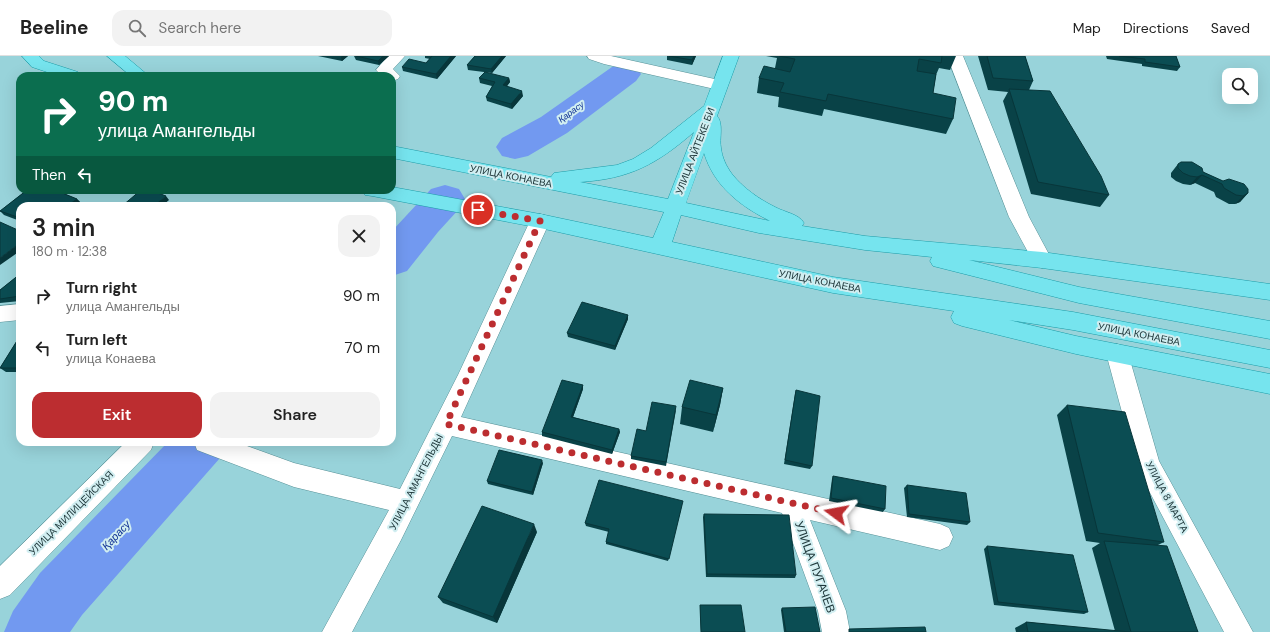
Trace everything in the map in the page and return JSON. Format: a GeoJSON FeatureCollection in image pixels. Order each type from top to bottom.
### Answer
{"type":"FeatureCollection","features":[{"type":"Feature","properties":{"kind":"main road"},"geometry":{"type":"LineString","coordinates":[[30,56],[38,64],[63,72]]}},
{"type":"Feature","properties":{"kind":"main road"},"geometry":{"type":"LineString","coordinates":[[49,56],[68,72]]}},
{"type":"Feature","properties":{"kind":"main road"},"geometry":{"type":"LineString","coordinates":[[115,56],[136,72]]}},
{"type":"Feature","properties":{"kind":"main road"},"geometry":{"type":"LineString","coordinates":[[138,56],[142,60],[144,72]]}},
{"type":"Feature","properties":{"kind":"main road","name":"УЛИЦА АЙТЕКЕ БИ"},"geometry":{"type":"LineString","coordinates":[[660,247],[730,56]]}},
{"type":"Feature","properties":{"kind":"main road"},"geometry":{"type":"LineString","coordinates":[[517,178],[591,176],[624,169],[653,155],[672,142],[712,108]]}},
{"type":"Feature","properties":{"kind":"main road"},"geometry":{"type":"LineString","coordinates":[[712,108],[712,152],[721,174],[745,198],[772,215],[833,238]]}},
{"type":"Feature","properties":{"kind":"main road","name":"УЛИЦА КОНАЕВА"},"geometry":{"type":"LineString","coordinates":[[396,153],[517,178],[674,207],[759,226],[833,238],[865,243],[1042,260],[1270,292]]}},
{"type":"Feature","properties":{"kind":"main road","name":"УЛИЦА КОНАЕВА"},"geometry":{"type":"LineString","coordinates":[[394,194],[540,221],[833,285],[1073,321],[1270,359]]}},
{"type":"Feature","properties":{"kind":"main road","name":"УЛИЦА КОНАЕВА"},"geometry":{"type":"LineString","coordinates":[[865,243],[1080,295],[1270,330]]}},
{"type":"Feature","properties":{"kind":"main road"},"geometry":{"type":"LineString","coordinates":[[833,285],[1068,343],[1270,384]]}},
{"type":"Feature","properties":{"kind":"street"},"geometry":{"type":"LineString","coordinates":[[386,72],[384,70],[397,56]]}},
{"type":"Feature","properties":{"kind":"street"},"geometry":{"type":"LineString","coordinates":[[595,56],[610,61],[719,85]]}},
{"type":"Feature","properties":{"kind":"street"},"geometry":{"type":"LineString","coordinates":[[956,56],[1016,210],[1042,260]]}},
{"type":"Feature","properties":{"kind":"street","name":"УЛИЦА АМАНГЕЛЬДЫ"},"geometry":{"type":"LineString","coordinates":[[336,632],[369,574],[446,424],[540,221]]}},
{"type":"Feature","properties":{"kind":"street"},"geometry":{"type":"LineString","coordinates":[[0,314],[16,312]]}},
{"type":"Feature","properties":{"kind":"street","name":"УЛИЦА 8 МАРТА"},"geometry":{"type":"LineString","coordinates":[[1117,353],[1148,464],[1239,632]]}},
{"type":"Feature","properties":{"kind":"street","name":"УЛИЦА ПУГАЧЕВ"},"geometry":{"type":"LineString","coordinates":[[446,424],[940,537]]}},
{"type":"Feature","properties":{"kind":"street","name":"УЛИЦА МИЛИЦЕЙСКАЯ"},"geometry":{"type":"LineString","coordinates":[[0,585],[138,446]]}},
{"type":"Feature","properties":{"kind":"street"},"geometry":{"type":"LineString","coordinates":[[216,446],[294,475],[406,502]]}},
{"type":"Feature","properties":{"kind":"street","name":"УЛИЦА ПУГАЧЕВ"},"geometry":{"type":"LineString","coordinates":[[791,503],[832,611],[836,632]]}},
{"type":"Feature","properties":{"kind":"building"},"geometry":{"type":"Polygon","coordinates":[[[356,56],[383,56],[378,61],[356,56]]]}},
{"type":"Feature","properties":{"kind":"building"},"geometry":{"type":"Polygon","coordinates":[[[432,56],[451,56],[436,74],[402,67],[409,59],[426,63],[432,56]]]}},
{"type":"Feature","properties":{"kind":"building"},"geometry":{"type":"Polygon","coordinates":[[[475,56],[502,56],[491,69],[467,65],[475,56]]]}},
{"type":"Feature","properties":{"kind":"building"},"geometry":{"type":"Polygon","coordinates":[[[669,56],[694,56],[692,60],[669,56]]]}},
{"type":"Feature","properties":{"kind":"building"},"geometry":{"type":"Polygon","coordinates":[[[779,56],[942,56],[941,63],[919,59],[917,71],[936,74],[933,93],[956,98],[953,119],[828,94],[826,101],[780,92],[784,83],[759,78],[764,66],[790,72],[795,59],[779,56]]]}},
{"type":"Feature","properties":{"kind":"building"},"geometry":{"type":"Polygon","coordinates":[[[987,56],[1025,56],[1033,81],[993,78],[987,56]]]}},
{"type":"Feature","properties":{"kind":"building"},"geometry":{"type":"Polygon","coordinates":[[[1119,56],[1176,56],[1180,67],[1145,62],[1145,59],[1119,56]]]}},
{"type":"Feature","properties":{"kind":"building"},"geometry":{"type":"Polygon","coordinates":[[[485,72],[509,78],[503,85],[522,91],[511,104],[486,97],[495,82],[479,78],[485,72]]]}},
{"type":"Feature","properties":{"kind":"building"},"geometry":{"type":"Polygon","coordinates":[[[1009,89],[1050,91],[1101,176],[1109,195],[1038,182],[1009,89]]]}},
{"type":"Feature","properties":{"kind":"building"},"geometry":{"type":"Polygon","coordinates":[[[1181,162],[1192,162],[1202,168],[1203,172],[1223,181],[1229,179],[1244,184],[1248,189],[1248,193],[1243,196],[1236,195],[1224,188],[1222,184],[1202,175],[1197,177],[1183,173],[1178,168],[1178,164],[1181,162]]]}},
{"type":"Feature","properties":{"kind":"building"},"geometry":{"type":"Polygon","coordinates":[[[22,194],[65,194],[77,199],[73,202],[16,202],[16,217],[0,211],[22,194]]]}},
{"type":"Feature","properties":{"kind":"building"},"geometry":{"type":"Polygon","coordinates":[[[136,194],[161,194],[166,196],[159,202],[127,202],[136,194]]]}},
{"type":"Feature","properties":{"kind":"building"},"geometry":{"type":"Polygon","coordinates":[[[0,222],[16,229],[16,246],[0,258],[0,222]]]}},
{"type":"Feature","properties":{"kind":"building"},"geometry":{"type":"Polygon","coordinates":[[[16,277],[16,297],[0,299],[0,290],[16,277]]]}},
{"type":"Feature","properties":{"kind":"building"},"geometry":{"type":"Polygon","coordinates":[[[582,302],[628,315],[615,346],[567,333],[582,302]]]}},
{"type":"Feature","properties":{"kind":"building"},"geometry":{"type":"Polygon","coordinates":[[[16,342],[16,368],[0,368],[16,342]]]}},
{"type":"Feature","properties":{"kind":"building"},"geometry":{"type":"Polygon","coordinates":[[[562,380],[583,385],[571,417],[619,429],[612,450],[542,432],[562,380]]]}},
{"type":"Feature","properties":{"kind":"building"},"geometry":{"type":"Polygon","coordinates":[[[690,380],[723,388],[716,415],[682,407],[690,380]]]}},
{"type":"Feature","properties":{"kind":"building"},"geometry":{"type":"Polygon","coordinates":[[[796,390],[820,396],[812,466],[785,460],[796,390]]]}},
{"type":"Feature","properties":{"kind":"building"},"geometry":{"type":"Polygon","coordinates":[[[652,402],[676,406],[666,462],[631,456],[637,429],[646,431],[652,402]]]}},
{"type":"Feature","properties":{"kind":"building"},"geometry":{"type":"Polygon","coordinates":[[[1067,405],[1125,412],[1164,542],[1098,533],[1067,405]]]}},
{"type":"Feature","properties":{"kind":"building"},"geometry":{"type":"Polygon","coordinates":[[[499,450],[542,460],[532,492],[487,481],[499,450]]]}},
{"type":"Feature","properties":{"kind":"building"},"geometry":{"type":"Polygon","coordinates":[[[833,476],[886,486],[885,509],[831,498],[833,476]]]}},
{"type":"Feature","properties":{"kind":"building"},"geometry":{"type":"Polygon","coordinates":[[[599,480],[683,501],[669,559],[606,542],[609,529],[585,523],[599,480]]]}},
{"type":"Feature","properties":{"kind":"building"},"geometry":{"type":"Polygon","coordinates":[[[907,485],[966,493],[970,522],[909,514],[907,485]]]}},
{"type":"Feature","properties":{"kind":"building"},"geometry":{"type":"Polygon","coordinates":[[[482,506],[534,524],[493,617],[438,597],[482,506]]]}},
{"type":"Feature","properties":{"kind":"building"},"geometry":{"type":"Polygon","coordinates":[[[704,514],[789,515],[796,575],[707,574],[704,514]]]}},
{"type":"Feature","properties":{"kind":"building"},"geometry":{"type":"Polygon","coordinates":[[[1104,541],[1167,546],[1198,632],[1131,632],[1104,541]]]}},
{"type":"Feature","properties":{"kind":"building"},"geometry":{"type":"Polygon","coordinates":[[[987,546],[1073,555],[1088,612],[998,602],[987,546]]]}},
{"type":"Feature","properties":{"kind":"building"},"geometry":{"type":"Polygon","coordinates":[[[700,605],[741,605],[745,632],[701,632],[700,605]]]}},
{"type":"Feature","properties":{"kind":"building"},"geometry":{"type":"Polygon","coordinates":[[[815,607],[820,632],[786,632],[782,608],[815,607]]]}},
{"type":"Feature","properties":{"kind":"building"},"geometry":{"type":"Polygon","coordinates":[[[1026,622],[1130,632],[1028,632],[1026,622]]]}},
{"type":"Feature","properties":{"kind":"building"},"geometry":{"type":"Polygon","coordinates":[[[925,627],[926,632],[849,632],[849,629],[925,627]]]}},
{"type":"Feature","properties":{"kind":"waterway","name":"Қарасу"},"geometry":{"type":"LineString","coordinates":[[515,147],[554,125],[624,74]]}},
{"type":"Feature","properties":{"kind":"waterway","name":"Қарасу"},"geometry":{"type":"LineString","coordinates":[[396,255],[423,222],[445,199]]}},
{"type":"Feature","properties":{"kind":"waterway","name":"Қарасу"},"geometry":{"type":"LineString","coordinates":[[34,632],[61,594],[198,446]]}},
{"type":"Feature","properties":{"kind":"route"},"geometry":{"type":"LineString","coordinates":[[478,210],[540,221],[446,424],[836,513]]}}]}
